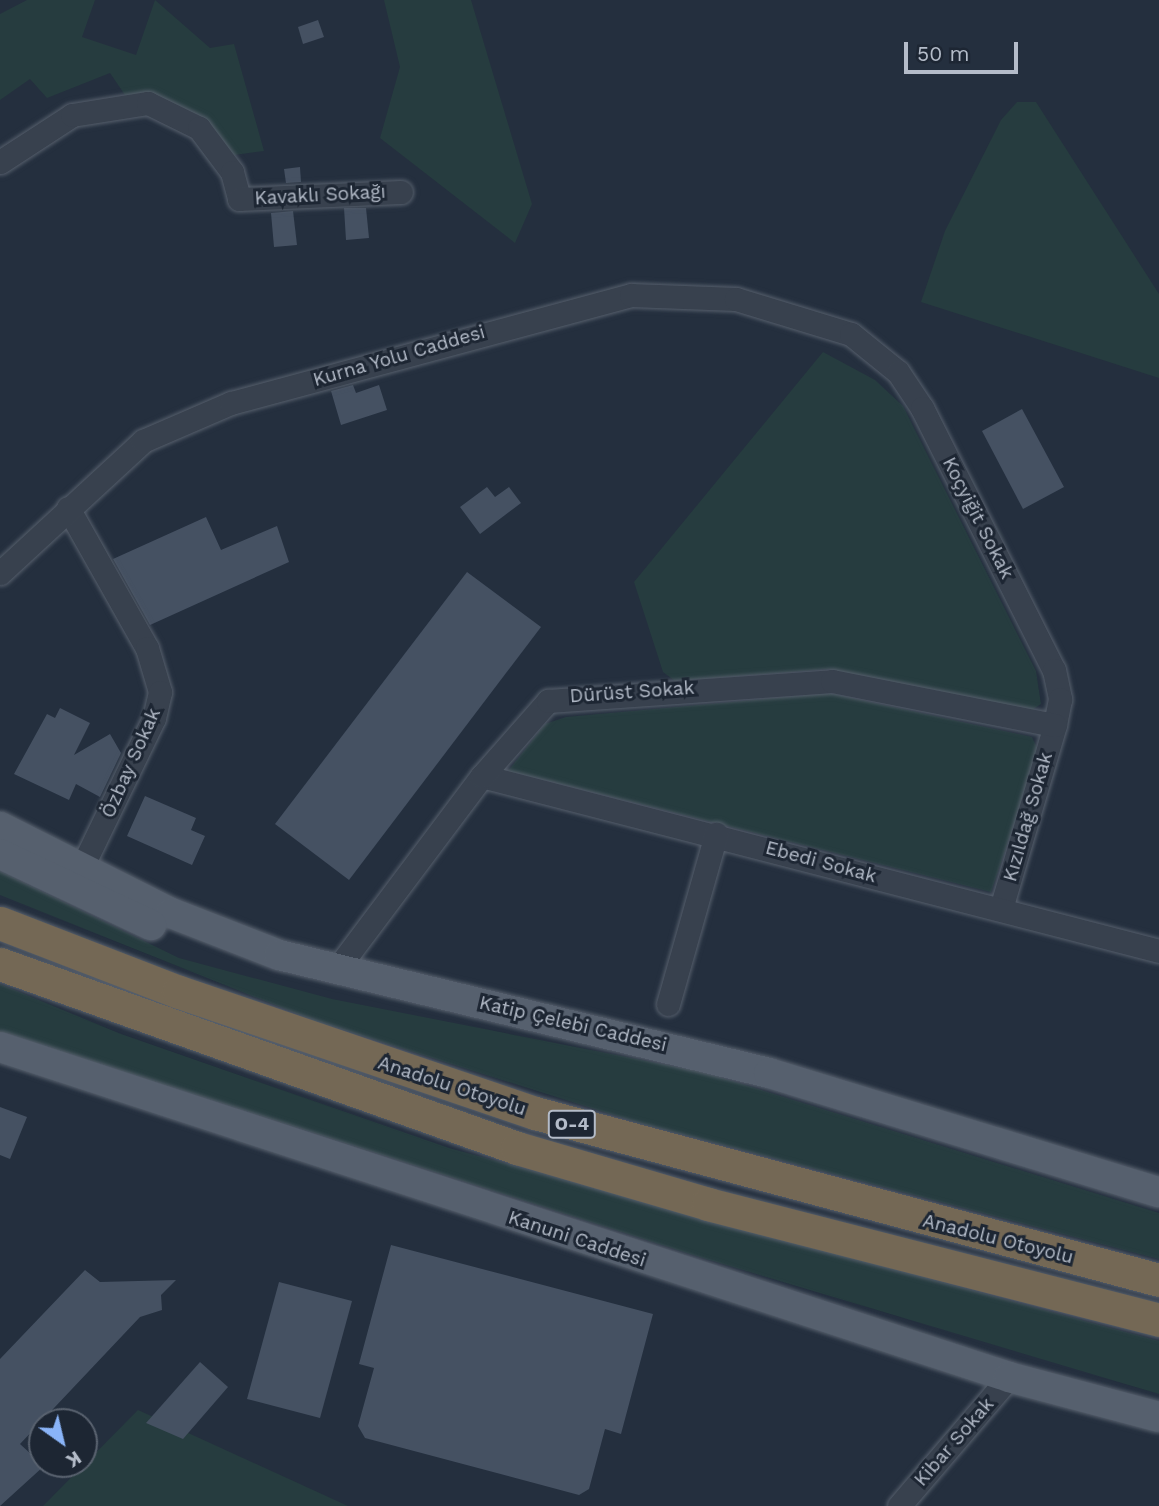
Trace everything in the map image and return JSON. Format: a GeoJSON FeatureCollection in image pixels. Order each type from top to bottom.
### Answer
{"type":"FeatureCollection","features":[{"type":"Feature","properties":{"kind":"highway","name":"Anadolu Otoyolu"},"geometry":{"type":"LineString","coordinates":[[0,923],[179,992],[535,1113],[1159,1280]]}},
{"type":"Feature","properties":{"kind":"highway","name":"Anadolu Otoyolu"},"geometry":{"type":"LineString","coordinates":[[0,964],[517,1148],[708,1204],[1159,1320]]}},
{"type":"Feature","properties":{"kind":"main road","name":"Katip Çelebi Caddesi"},"geometry":{"type":"LineString","coordinates":[[0,827],[223,936],[337,969],[657,1043],[1159,1192]]}},
{"type":"Feature","properties":{"kind":"main road"},"geometry":{"type":"LineString","coordinates":[[0,854],[177,938],[270,971],[657,1043]]}},
{"type":"Feature","properties":{"kind":"main road","name":"Kanuni Caddesi"},"geometry":{"type":"LineString","coordinates":[[0,1047],[1009,1377],[1159,1417]]}},
{"type":"Feature","properties":{"kind":"street","name":"Kavaklı Sokağı"},"geometry":{"type":"LineString","coordinates":[[0,162],[72,115],[148,103],[199,128],[232,172],[239,199],[401,192]]}},
{"type":"Feature","properties":{"kind":"street","name":"Kurna Yolu Caddesi"},"geometry":{"type":"LineString","coordinates":[[1,567],[144,441],[183,419],[598,302],[655,293],[712,295],[851,334]]}},
{"type":"Feature","properties":{"kind":"street","name":"Koçyiğit Sokak"},"geometry":{"type":"LineString","coordinates":[[851,334],[892,366],[922,408],[1054,670],[1060,699],[1055,725]]}},
{"type":"Feature","properties":{"kind":"street","name":"Özbay Sokak"},"geometry":{"type":"LineString","coordinates":[[68,508],[147,648],[160,692],[154,718],[82,867]]}},
{"type":"Feature","properties":{"kind":"street","name":"Dürüst Sokak"},"geometry":{"type":"LineString","coordinates":[[337,969],[482,776],[536,709],[584,694],[846,681],[1055,725]]}},
{"type":"Feature","properties":{"kind":"street","name":"Kızıldağ Sokak"},"geometry":{"type":"LineString","coordinates":[[1001,909],[1055,725]]}},
{"type":"Feature","properties":{"kind":"street","name":"Ebedi Sokak"},"geometry":{"type":"LineString","coordinates":[[482,776],[716,834],[1159,951]]}},
{"type":"Feature","properties":{"kind":"street"},"geometry":{"type":"LineString","coordinates":[[668,1004],[716,834]]}},
{"type":"Feature","properties":{"kind":"street","name":"Kibar Sokak"},"geometry":{"type":"LineString","coordinates":[[899,1506],[1009,1377]]}},
{"type":"Feature","properties":{"kind":"green space"},"geometry":{"type":"Polygon","coordinates":[[[27,0],[95,0],[82,37],[136,55],[155,0],[210,48],[234,44],[264,151],[227,156],[127,98],[110,73],[47,98],[30,79],[0,100],[0,14],[27,0]]]}},
{"type":"Feature","properties":{"kind":"green space"},"geometry":{"type":"Polygon","coordinates":[[[384,0],[471,0],[532,204],[515,243],[380,138],[400,67],[384,0]]]}},
{"type":"Feature","properties":{"kind":"green space"},"geometry":{"type":"Polygon","coordinates":[[[1017,102],[1036,102],[1159,294],[1159,378],[921,302],[945,231],[1001,120],[1017,102]]]}},
{"type":"Feature","properties":{"kind":"green space"},"geometry":{"type":"Polygon","coordinates":[[[823,352],[875,380],[903,406],[1036,671],[1041,704],[1032,710],[828,669],[675,681],[663,672],[634,582],[823,352]]]}},
{"type":"Feature","properties":{"kind":"green space"},"geometry":{"type":"Polygon","coordinates":[[[829,693],[1032,737],[1039,752],[991,892],[508,771],[545,724],[566,717],[829,693]]]}},
{"type":"Feature","properties":{"kind":"green space"},"geometry":{"type":"Polygon","coordinates":[[[0,871],[179,958],[332,999],[703,1072],[1159,1213],[1159,1259],[642,1124],[315,1021],[0,895],[0,871]]]}},
{"type":"Feature","properties":{"kind":"green space"},"geometry":{"type":"Polygon","coordinates":[[[0,984],[121,1034],[449,1148],[1159,1341],[1159,1394],[696,1256],[0,1032],[0,984]]]}},
{"type":"Feature","properties":{"kind":"green space"},"geometry":{"type":"Polygon","coordinates":[[[138,1410],[348,1506],[43,1506],[71,1478],[98,1478],[98,1450],[138,1410]]]}},
{"type":"Feature","properties":{"kind":"building"},"geometry":{"type":"Polygon","coordinates":[[[318,20],[324,37],[303,44],[298,27],[318,20]]]}},
{"type":"Feature","properties":{"kind":"building"},"geometry":{"type":"Polygon","coordinates":[[[300,167],[301,182],[286,183],[284,169],[300,167]]]}},
{"type":"Feature","properties":{"kind":"building"},"geometry":{"type":"Polygon","coordinates":[[[344,208],[366,208],[369,238],[346,240],[344,208]]]}},
{"type":"Feature","properties":{"kind":"building"},"geometry":{"type":"Polygon","coordinates":[[[293,211],[297,245],[274,247],[271,213],[293,211]]]}},
{"type":"Feature","properties":{"kind":"building"},"geometry":{"type":"Polygon","coordinates":[[[353,385],[356,393],[379,385],[387,410],[341,425],[331,391],[353,385]]]}},
{"type":"Feature","properties":{"kind":"building"},"geometry":{"type":"Polygon","coordinates":[[[1022,409],[1064,487],[1023,509],[982,431],[1022,409]]]}},
{"type":"Feature","properties":{"kind":"building"},"geometry":{"type":"Polygon","coordinates":[[[487,487],[495,497],[509,487],[521,503],[480,534],[460,507],[487,487]]]}},
{"type":"Feature","properties":{"kind":"building"},"geometry":{"type":"Polygon","coordinates":[[[206,517],[221,550],[277,526],[289,562],[150,625],[113,559],[206,517]]]}},
{"type":"Feature","properties":{"kind":"building"},"geometry":{"type":"Polygon","coordinates":[[[467,572],[541,627],[349,880],[275,824],[467,572]]]}},
{"type":"Feature","properties":{"kind":"building"},"geometry":{"type":"Polygon","coordinates":[[[60,708],[90,723],[74,755],[110,734],[121,753],[100,797],[76,784],[69,800],[14,774],[47,714],[55,718],[60,708]]]}},
{"type":"Feature","properties":{"kind":"building"},"geometry":{"type":"Polygon","coordinates":[[[145,796],[196,818],[191,830],[205,836],[192,865],[127,836],[145,796]]]}},
{"type":"Feature","properties":{"kind":"building"},"geometry":{"type":"Polygon","coordinates":[[[0,1107],[27,1117],[10,1159],[0,1155],[0,1107]]]}},
{"type":"Feature","properties":{"kind":"building"},"geometry":{"type":"Polygon","coordinates":[[[391,1245],[653,1314],[621,1434],[605,1429],[589,1489],[579,1495],[365,1438],[358,1426],[374,1368],[359,1364],[391,1245]]]}},
{"type":"Feature","properties":{"kind":"building"},"geometry":{"type":"Polygon","coordinates":[[[85,1270],[100,1282],[176,1280],[161,1295],[162,1310],[140,1317],[54,1408],[28,1408],[28,1436],[20,1444],[28,1451],[28,1478],[31,1478],[0,1506],[0,1359],[85,1270]]]}},
{"type":"Feature","properties":{"kind":"building"},"geometry":{"type":"Polygon","coordinates":[[[279,1282],[352,1301],[320,1418],[247,1399],[279,1282]]]}},
{"type":"Feature","properties":{"kind":"building"},"geometry":{"type":"Polygon","coordinates":[[[200,1362],[228,1387],[183,1439],[146,1423],[200,1362]]]}}]}
